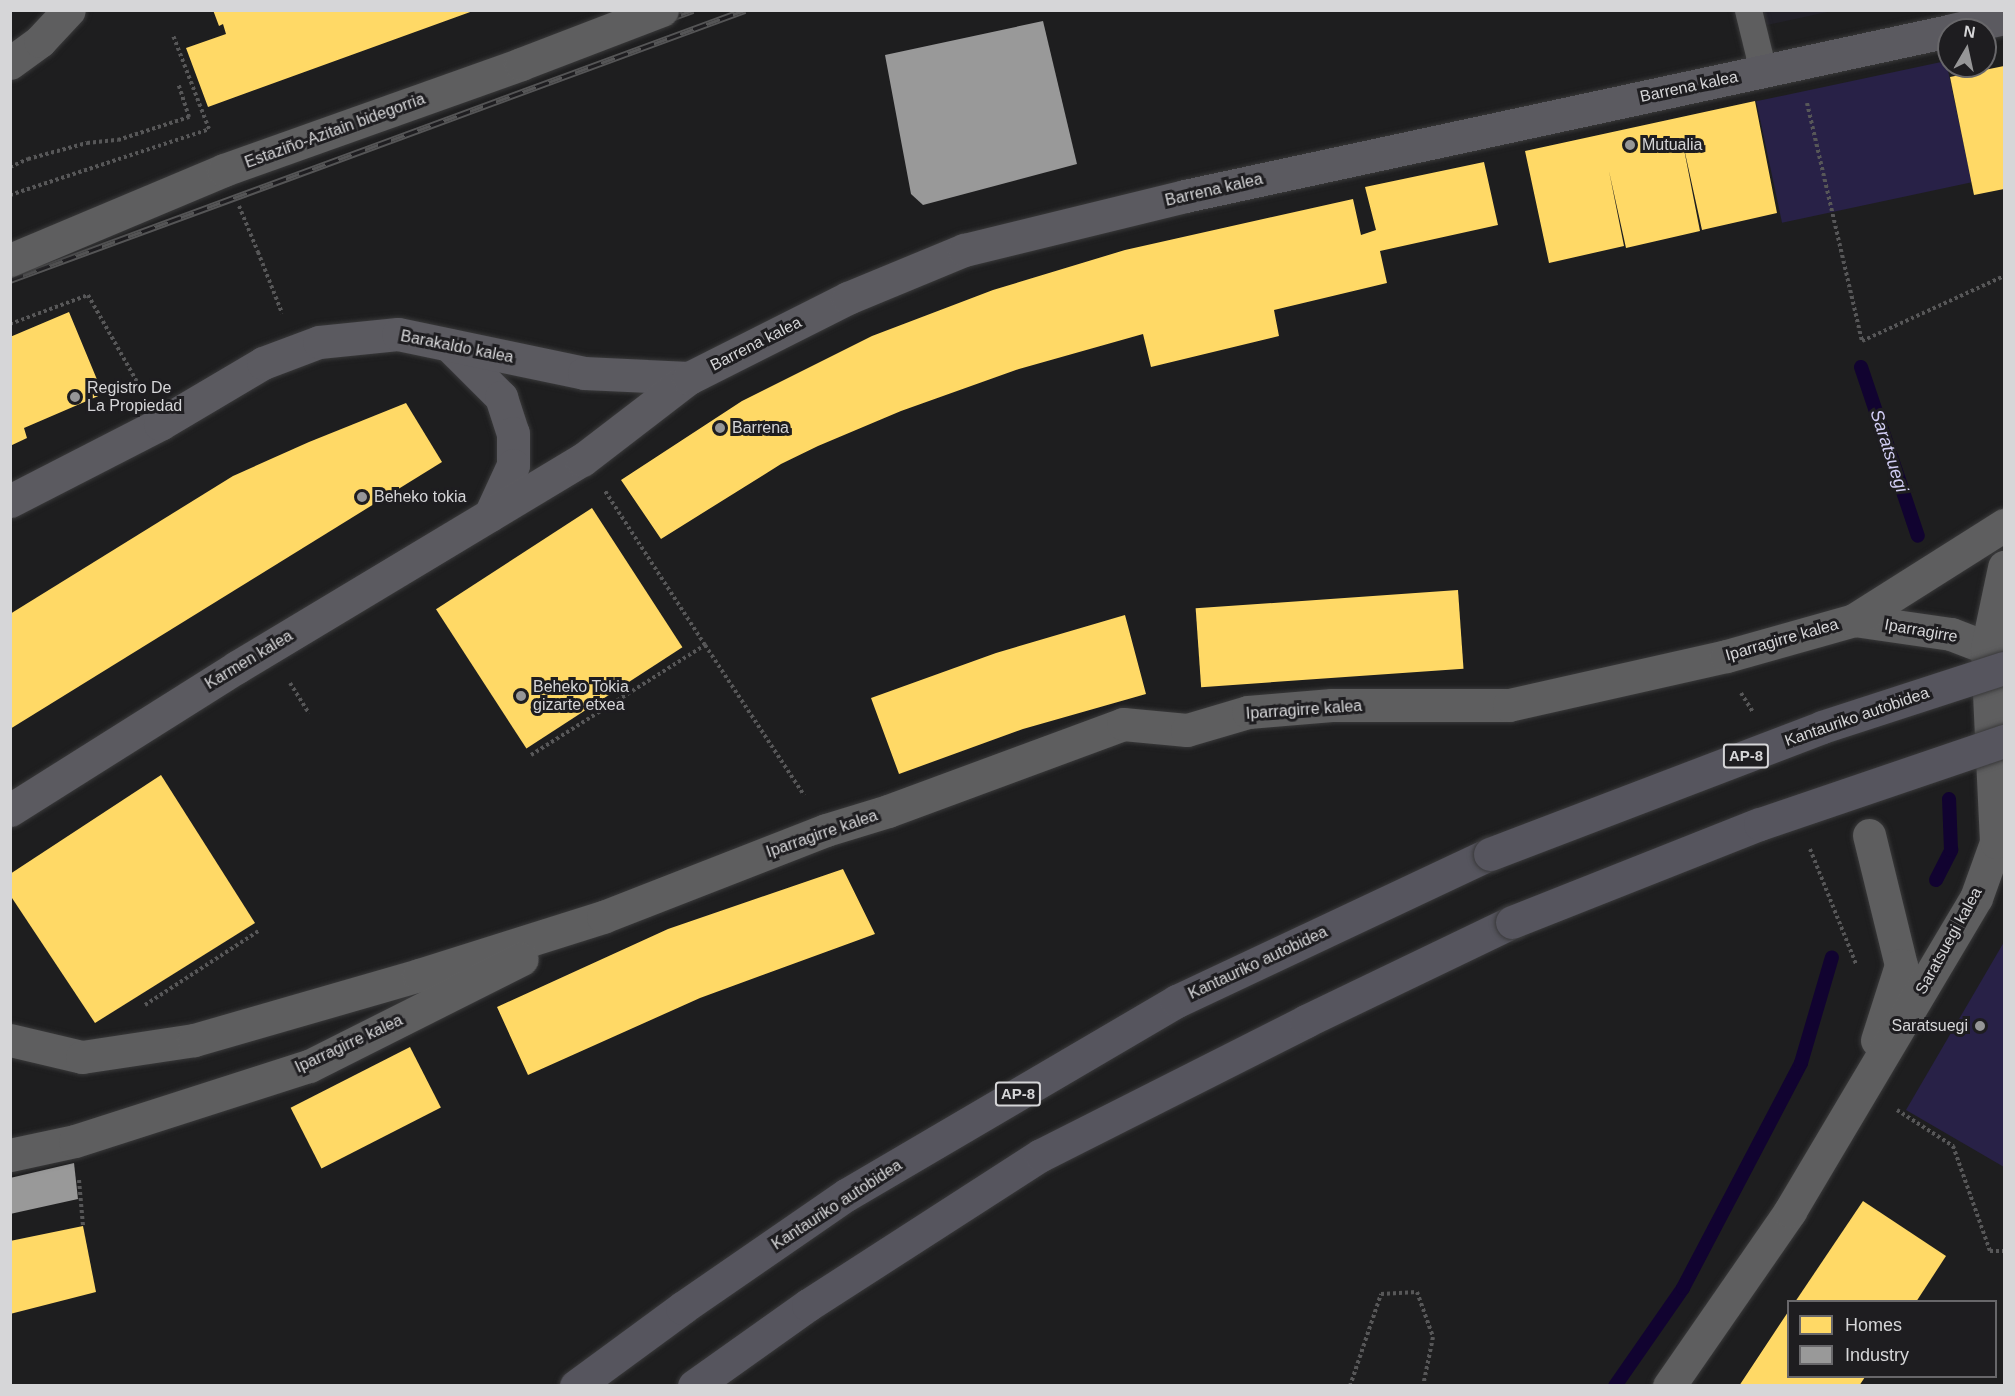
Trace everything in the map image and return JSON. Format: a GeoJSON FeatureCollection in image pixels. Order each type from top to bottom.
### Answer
{"type":"FeatureCollection","features":[{"type":"Feature","properties":{"kind":"highway","name":"Kantauriko autobidea"},"geometry":{"type":"LineString","coordinates":[[576,1386],[682,1308],[846,1195],[1166,1007],[1490,855],[1996,658]]}},
{"type":"Feature","properties":{"kind":"highway"},"geometry":{"type":"LineString","coordinates":[[694,1386],[808,1305],[1041,1155],[1306,1021],[1512,922],[1760,824],[2004,741]]}},
{"type":"Feature","properties":{"kind":"street"},"geometry":{"type":"LineString","coordinates":[[10,63],[40,41],[69,10]]}},
{"type":"Feature","properties":{"kind":"street","name":"Estaziño-Azitain bidegorria"},"geometry":{"type":"LineString","coordinates":[[10,260],[224,170],[510,68],[662,10]]}},
{"type":"Feature","properties":{"kind":"street","name":"Barrena kalea"},"geometry":{"type":"LineString","coordinates":[[689,378],[848,298],[964,250],[1185,196],[1937,33]]}},
{"type":"Feature","properties":{"kind":"street","name":"Barakaldo kalea"},"geometry":{"type":"LineString","coordinates":[[10,501],[160,423],[263,363],[319,342],[398,334],[584,373],[689,378]]}},
{"type":"Feature","properties":{"kind":"street"},"geometry":{"type":"LineString","coordinates":[[449,345],[501,397],[513,433],[513,465],[490,515]]}},
{"type":"Feature","properties":{"kind":"street","name":"Karmen kalea"},"geometry":{"type":"LineString","coordinates":[[10,810],[237,668],[582,460],[689,378]]}},
{"type":"Feature","properties":{"kind":"street","name":"Iparragirre kalea"},"geometry":{"type":"LineString","coordinates":[[10,1040],[82,1058],[194,1040],[419,975],[603,917],[826,830],[888,811],[1123,724],[1186,730],[1248,712],[1332,705],[1509,705],[1727,656],[1854,620],[2004,525]]}},
{"type":"Feature","properties":{"kind":"street","name":"Saratsuegi kalea"},"geometry":{"type":"LineString","coordinates":[[1669,1386],[1790,1211],[1976,898],[1996,842],[1996,658],[2004,567]]}},
{"type":"Feature","properties":{"kind":"street","name":"Iparragirre"},"geometry":{"type":"LineString","coordinates":[[1854,620],[1951,634],[1996,658]]}},
{"type":"Feature","properties":{"kind":"street","name":"Saratsuegi kalea"},"geometry":{"type":"LineString","coordinates":[[1863,1088],[1901,965],[1869,835]]}},
{"type":"Feature","properties":{"kind":"street","name":"Iparragirre kalea"},"geometry":{"type":"LineString","coordinates":[[10,1155],[75,1140],[309,1066],[603,917]]}},
{"type":"Feature","properties":{"kind":"lane"},"geometry":{"type":"LineString","coordinates":[[1748,10],[1763,71]]}},
{"type":"Feature","properties":{"kind":"path"},"geometry":{"type":"LineString","coordinates":[[10,195],[209,129],[173,35]]}},
{"type":"Feature","properties":{"kind":"path"},"geometry":{"type":"LineString","coordinates":[[10,167],[28,159],[87,142],[118,140],[189,117],[178,84]]}},
{"type":"Feature","properties":{"kind":"path"},"geometry":{"type":"LineString","coordinates":[[1805,96],[1862,341],[2004,276]]}},
{"type":"Feature","properties":{"kind":"path"},"geometry":{"type":"LineString","coordinates":[[258,252],[296,350]]}},
{"type":"Feature","properties":{"kind":"path"},"geometry":{"type":"LineString","coordinates":[[10,324],[88,295],[160,423]]}},
{"type":"Feature","properties":{"kind":"path"},"geometry":{"type":"LineString","coordinates":[[602,488],[806,799]]}},
{"type":"Feature","properties":{"kind":"path"},"geometry":{"type":"LineString","coordinates":[[531,754],[705,645]]}},
{"type":"Feature","properties":{"kind":"path"},"geometry":{"type":"LineString","coordinates":[[1727,656],[1734,681],[1757,718]]}},
{"type":"Feature","properties":{"kind":"path"},"geometry":{"type":"LineString","coordinates":[[290,682],[309,712]]}},
{"type":"Feature","properties":{"kind":"path"},"geometry":{"type":"LineString","coordinates":[[1809,846],[1857,966]]}},
{"type":"Feature","properties":{"kind":"path"},"geometry":{"type":"LineString","coordinates":[[135,1011],[260,930]]}},
{"type":"Feature","properties":{"kind":"path"},"geometry":{"type":"LineString","coordinates":[[1863,1088],[1953,1146],[1989,1251],[2004,1251]]}},
{"type":"Feature","properties":{"kind":"path"},"geometry":{"type":"LineString","coordinates":[[1350,1386],[1381,1294],[1417,1292],[1433,1337],[1423,1386]]}},
{"type":"Feature","properties":{"kind":"shaded area"},"geometry":{"type":"Polygon","coordinates":[[[1763,10],[1832,11],[1767,25],[1763,10]]]}},
{"type":"Feature","properties":{"kind":"shaded area"},"geometry":{"type":"Polygon","coordinates":[[[1937,63],[1937,78],[1950,78],[1972,182],[1782,223],[1756,101],[1937,63]]]}},
{"type":"Feature","properties":{"kind":"shaded area","name":"Saratsuegi"},"geometry":{"type":"Polygon","coordinates":[[[2004,942],[2004,1167],[1906,1110],[2004,942]]]}},
{"type":"Feature","properties":{"kind":"building: Homes"},"geometry":{"type":"Polygon","coordinates":[[[213,10],[473,11],[208,107],[186,48],[226,34],[223,24],[219,26],[213,10]]]}},
{"type":"Feature","properties":{"kind":"building: Homes"},"geometry":{"type":"Polygon","coordinates":[[[2004,66],[2004,189],[1974,195],[1950,78],[1997,78],[1997,67],[2004,66]]]}},
{"type":"Feature","properties":{"kind":"building: Homes"},"geometry":{"type":"Polygon","coordinates":[[[1755,101],[1777,213],[1702,230],[1682,139],[1700,231],[1626,248],[1609,171],[1624,246],[1549,263],[1525,151],[1755,101]]]}},
{"type":"Feature","properties":{"kind":"building: Homes"},"geometry":{"type":"Polygon","coordinates":[[[1484,162],[1498,225],[1380,251],[1387,283],[1274,310],[1279,336],[1151,367],[1143,334],[1019,369],[901,411],[818,446],[781,464],[661,539],[621,480],[742,401],[872,336],[993,290],[1125,250],[1353,199],[1361,235],[1376,230],[1365,187],[1484,162]]]}},
{"type":"Feature","properties":{"kind":"building: Homes"},"geometry":{"type":"Polygon","coordinates":[[[69,312],[103,394],[24,428],[27,438],[10,446],[10,337],[69,312]]]}},
{"type":"Feature","properties":{"kind":"building: Homes"},"geometry":{"type":"Polygon","coordinates":[[[406,403],[442,462],[10,729],[10,614],[233,476],[406,403]]]}},
{"type":"Feature","properties":{"kind":"building: Homes"},"geometry":{"type":"Polygon","coordinates":[[[592,508],[682,647],[526,749],[436,609],[592,508]]]}},
{"type":"Feature","properties":{"kind":"building: Homes"},"geometry":{"type":"Polygon","coordinates":[[[1458,590],[1464,669],[1201,687],[1196,608],[1458,590]]]}},
{"type":"Feature","properties":{"kind":"building: Homes"},"geometry":{"type":"Polygon","coordinates":[[[1125,615],[1146,694],[1023,729],[899,774],[871,698],[996,653],[1125,615]]]}},
{"type":"Feature","properties":{"kind":"building: Homes"},"geometry":{"type":"Polygon","coordinates":[[[161,775],[255,923],[95,1023],[10,895],[10,874],[161,775]]]}},
{"type":"Feature","properties":{"kind":"building: Homes"},"geometry":{"type":"Polygon","coordinates":[[[843,869],[875,934],[700,998],[528,1075],[497,1007],[668,929],[843,869]]]}},
{"type":"Feature","properties":{"kind":"building: Homes"},"geometry":{"type":"Polygon","coordinates":[[[410,1047],[441,1108],[321,1168],[291,1108],[410,1047]]]}},
{"type":"Feature","properties":{"kind":"building: Homes"},"geometry":{"type":"Polygon","coordinates":[[[1863,1201],[1946,1256],[1917,1300],[1796,1300],[1863,1201]]]}},
{"type":"Feature","properties":{"kind":"building: Homes"},"geometry":{"type":"Polygon","coordinates":[[[83,1226],[96,1292],[10,1314],[10,1241],[83,1226]]]}},
{"type":"Feature","properties":{"kind":"building: Homes"},"geometry":{"type":"Polygon","coordinates":[[[1787,1314],[1787,1378],[1864,1378],[1859,1386],[1739,1386],[1787,1314]]]}},
{"type":"Feature","properties":{"kind":"building: Industry"},"geometry":{"type":"Polygon","coordinates":[[[1043,21],[1077,164],[923,205],[911,194],[885,55],[1043,21]]]}},
{"type":"Feature","properties":{"kind":"building: Industry"},"geometry":{"type":"Polygon","coordinates":[[[74,1163],[78,1199],[10,1214],[10,1178],[74,1163]]]}},
{"type":"Feature","properties":{"kind":"waterway","name":"Saratsuegi"},"geometry":{"type":"LineString","coordinates":[[1861,367],[1918,536]]}},
{"type":"Feature","properties":{"kind":"waterway","name":"Saratsuegi"},"geometry":{"type":"LineString","coordinates":[[1936,880],[1951,850],[1949,799]]}},
{"type":"Feature","properties":{"kind":"waterway","name":"Saratsuegi"},"geometry":{"type":"LineString","coordinates":[[1615,1386],[1683,1288],[1801,1063],[1832,957]]}},
{"type":"Feature","properties":{"kind":"railway"},"geometry":{"type":"LineString","coordinates":[[10,259],[693,10]]}},
{"type":"Feature","properties":{"kind":"railway"},"geometry":{"type":"LineString","coordinates":[[10,280],[745,10]]}},
{"type":"Feature","properties":{"kind":"place","name":"Mutualia"},"geometry":{"type":"Point","coordinates":[1630,145]}},
{"type":"Feature","properties":{"kind":"place","name":"Registro De La Propiedad"},"geometry":{"type":"Point","coordinates":[75,397]}},
{"type":"Feature","properties":{"kind":"place","name":"Barrena"},"geometry":{"type":"Point","coordinates":[720,428]}},
{"type":"Feature","properties":{"kind":"place","name":"Beheko tokia"},"geometry":{"type":"Point","coordinates":[362,497]}},
{"type":"Feature","properties":{"kind":"place","name":"Beheko Tokia gizarte etxea"},"geometry":{"type":"Point","coordinates":[521,696]}},
{"type":"Feature","properties":{"kind":"place","name":"Saratsuegi"},"geometry":{"type":"Point","coordinates":[1980,1026]}}]}
